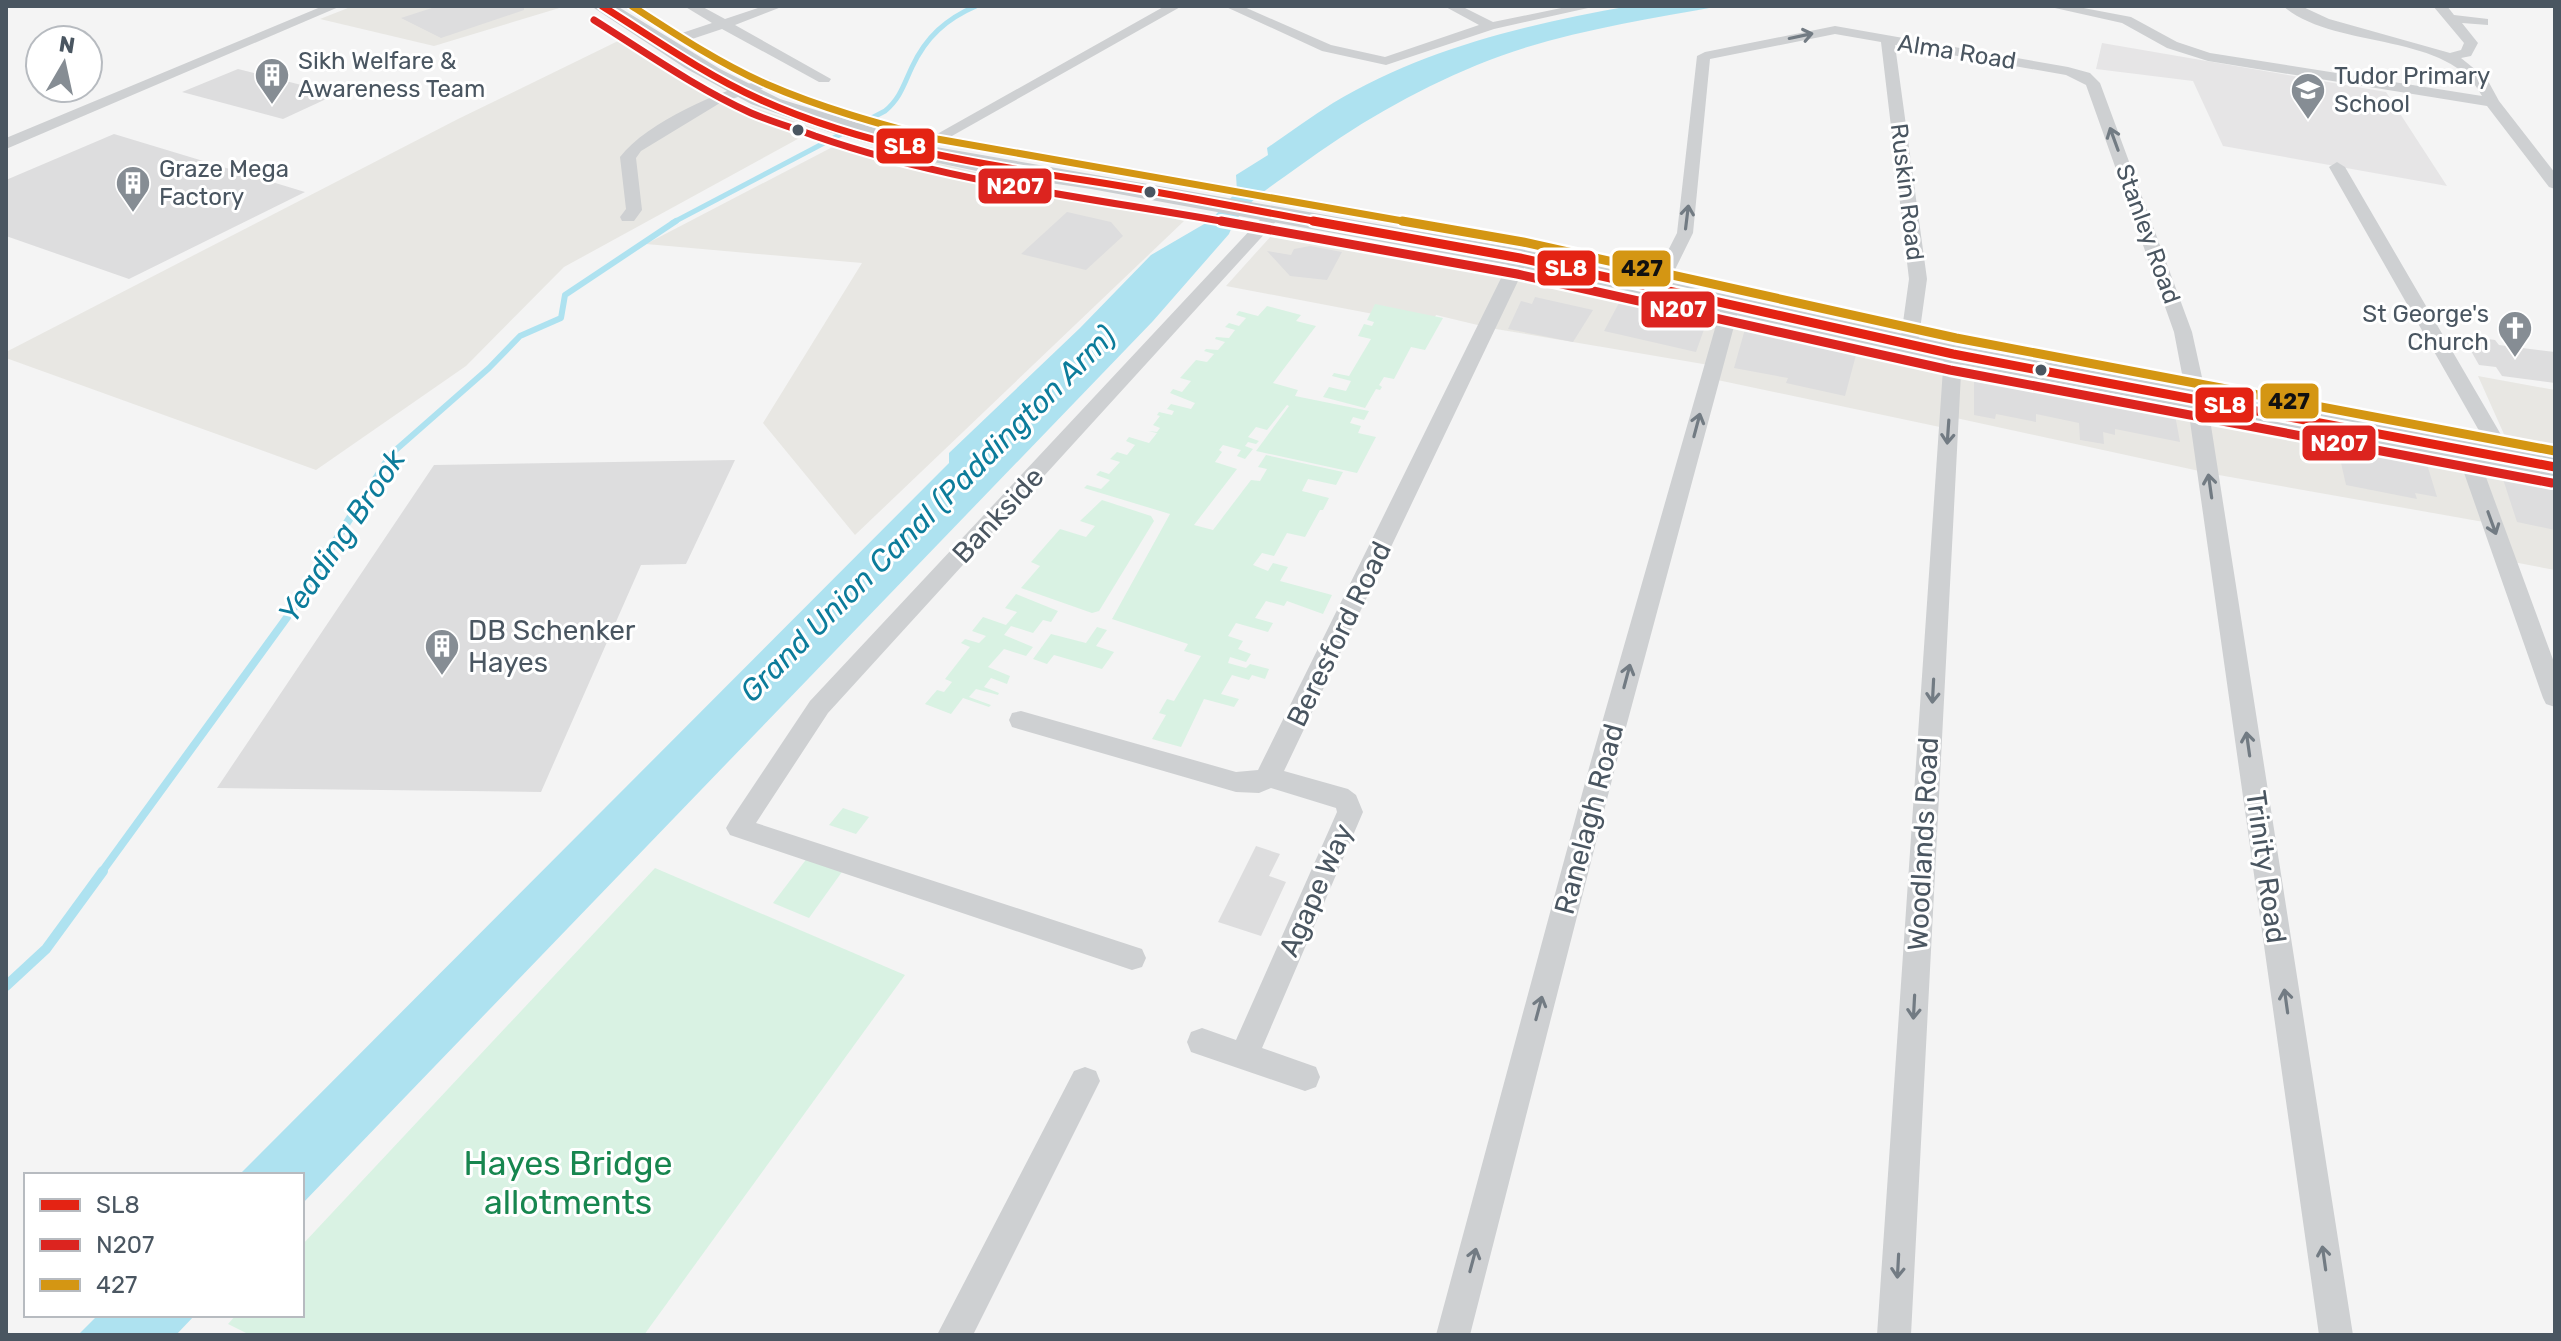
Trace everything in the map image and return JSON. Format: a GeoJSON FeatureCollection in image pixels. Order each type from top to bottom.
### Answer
{"type":"FeatureCollection","features":[{"type":"Feature","properties":{"kind":"main road"},"geometry":{"type":"LineString","coordinates":[[602,6],[752,89],[836,117],[1042,176],[1091,181],[1520,258],[1953,354],[2555,467]]}},
{"type":"Feature","properties":{"kind":"main road"},"geometry":{"type":"LineString","coordinates":[[635,6],[684,37],[752,89]]}},
{"type":"Feature","properties":{"kind":"main road"},"geometry":{"type":"LineString","coordinates":[[884,131],[938,138],[975,156]]}},
{"type":"Feature","properties":{"kind":"street"},"geometry":{"type":"LineString","coordinates":[[6,144],[334,6]]}},
{"type":"Feature","properties":{"kind":"street"},"geometry":{"type":"LineString","coordinates":[[691,6],[824,79]]}},
{"type":"Feature","properties":{"kind":"street"},"geometry":{"type":"LineString","coordinates":[[684,37],[777,6]]}},
{"type":"Feature","properties":{"kind":"street"},"geometry":{"type":"LineString","coordinates":[[938,138],[1175,6]]}},
{"type":"Feature","properties":{"kind":"street"},"geometry":{"type":"LineString","coordinates":[[1231,6],[1327,48],[1381,61],[1396,59],[1491,26],[1590,6]]}},
{"type":"Feature","properties":{"kind":"street"},"geometry":{"type":"LineString","coordinates":[[1451,6],[1491,26]]}},
{"type":"Feature","properties":{"kind":"street"},"geometry":{"type":"LineString","coordinates":[[2053,6],[2126,20],[2172,45],[2208,57],[2492,102]]}},
{"type":"Feature","properties":{"kind":"street"},"geometry":{"type":"LineString","coordinates":[[2290,6],[2324,22],[2450,57],[2482,82],[2492,102],[2555,184]]}},
{"type":"Feature","properties":{"kind":"street"},"geometry":{"type":"LineString","coordinates":[[2440,6],[2471,43],[2466,53],[2450,57]]}},
{"type":"Feature","properties":{"kind":"street"},"geometry":{"type":"LineString","coordinates":[[2450,18],[2483,22]]}},
{"type":"Feature","properties":{"kind":"street","name":"Alma Road"},"geometry":{"type":"LineString","coordinates":[[1658,288],[1685,233],[1702,59],[1829,31],[2085,76]]}},
{"type":"Feature","properties":{"kind":"street","name":"Ruskin Road"},"geometry":{"type":"LineString","coordinates":[[1888,41],[1918,279],[1909,344]]}},
{"type":"Feature","properties":{"kind":"street","name":"Stanley Road"},"geometry":{"type":"LineString","coordinates":[[2085,76],[2093,83],[2175,307],[2197,400]]}},
{"type":"Feature","properties":{"kind":"street"},"geometry":{"type":"LineString","coordinates":[[628,217],[634,210],[628,157],[636,148],[668,128],[752,89]]}},
{"type":"Feature","properties":{"kind":"street"},"geometry":{"type":"LineString","coordinates":[[2337,167],[2504,457]]}},
{"type":"Feature","properties":{"kind":"street","name":"Bankside"},"geometry":{"type":"LineString","coordinates":[[1132,958],[739,828],[819,707],[1268,214]]}},
{"type":"Feature","properties":{"kind":"street","name":"Beresford Road"},"geometry":{"type":"LineString","coordinates":[[1268,777],[1520,258]]}},
{"type":"Feature","properties":{"kind":"street","name":"Ranelagh Road"},"geometry":{"type":"LineString","coordinates":[[1453,1335],[1602,768],[1731,304]]}},
{"type":"Feature","properties":{"kind":"street","name":"Woodlands Road"},"geometry":{"type":"LineString","coordinates":[[1894,1335],[1953,354]]}},
{"type":"Feature","properties":{"kind":"street","name":"Trinity Road"},"geometry":{"type":"LineString","coordinates":[[2197,400],[2336,1335]]}},
{"type":"Feature","properties":{"kind":"street"},"geometry":{"type":"LineString","coordinates":[[2466,450],[2555,698]]}},
{"type":"Feature","properties":{"kind":"street"},"geometry":{"type":"LineString","coordinates":[[1021,720],[1236,782],[1259,783],[1268,777]]}},
{"type":"Feature","properties":{"kind":"street","name":"Agape Way"},"geometry":{"type":"LineString","coordinates":[[1244,1056],[1350,812],[1347,802],[1339,796],[1268,777]]}},
{"type":"Feature","properties":{"kind":"street"},"geometry":{"type":"LineString","coordinates":[[1202,1042],[1305,1077]]}},
{"type":"Feature","properties":{"kind":"street"},"geometry":{"type":"LineString","coordinates":[[954,1335],[1085,1081]]}},
{"type":"Feature","properties":{"kind":"shaded area"},"geometry":{"type":"Polygon","coordinates":[[[353,6],[566,6],[434,46],[320,19],[353,6]]]}},
{"type":"Feature","properties":{"kind":"shaded area"},"geometry":{"type":"Polygon","coordinates":[[[618,41],[698,88],[816,129],[564,267],[466,366],[316,470],[6,358],[6,352],[458,119],[618,41]]]}},
{"type":"Feature","properties":{"kind":"shaded area","name":"Tudor Primary School"},"geometry":{"type":"Polygon","coordinates":[[[2102,43],[2386,92],[2447,186],[2223,146],[2193,81],[2096,69],[2102,43]]]}},
{"type":"Feature","properties":{"kind":"shaded area"},"geometry":{"type":"Polygon","coordinates":[[[844,141],[1184,221],[855,535],[763,423],[862,263],[646,244],[844,141]]]}},
{"type":"Feature","properties":{"kind":"shaded area"},"geometry":{"type":"Polygon","coordinates":[[[1280,226],[1767,331],[2524,479],[2478,376],[2555,390],[2555,570],[2508,561],[2495,524],[2213,474],[1956,418],[1954,430],[1708,378],[1709,365],[1490,328],[1436,315],[1431,325],[1226,286],[1280,226]]]}},
{"type":"Feature","properties":{"kind":"green space"},"geometry":{"type":"Polygon","coordinates":[[[1375,304],[1443,318],[1425,350],[1411,347],[1394,379],[1384,377],[1379,385],[1382,387],[1376,389],[1365,408],[1323,397],[1329,387],[1346,391],[1351,381],[1332,376],[1334,373],[1349,376],[1371,339],[1358,336],[1364,324],[1372,326],[1374,322],[1367,320],[1375,304]]]}},
{"type":"Feature","properties":{"kind":"green space"},"geometry":{"type":"Polygon","coordinates":[[[1267,306],[1301,315],[1296,321],[1316,326],[1273,383],[1298,390],[1295,396],[1369,411],[1364,420],[1353,417],[1350,423],[1361,426],[1358,433],[1376,437],[1357,473],[1256,451],[1287,405],[1267,430],[1256,427],[1248,437],[1259,441],[1256,444],[1248,442],[1245,446],[1253,449],[1245,459],[1237,456],[1241,450],[1223,445],[1219,450],[1222,452],[1215,462],[1237,469],[1194,525],[1213,530],[1251,480],[1260,481],[1267,469],[1258,467],[1266,455],[1343,472],[1336,485],[1308,479],[1302,491],[1329,498],[1323,510],[1320,510],[1305,537],[1287,533],[1274,556],[1262,553],[1253,565],[1268,571],[1273,563],[1288,567],[1280,581],[1332,595],[1323,614],[1287,601],[1284,606],[1266,601],[1255,618],[1273,623],[1268,632],[1236,623],[1228,636],[1243,641],[1238,649],[1251,654],[1246,662],[1230,657],[1228,663],[1269,669],[1265,679],[1252,675],[1249,680],[1232,675],[1221,694],[1239,699],[1234,707],[1204,699],[1181,747],[1152,739],[1166,715],[1159,713],[1167,699],[1174,701],[1201,656],[1184,651],[1188,644],[1112,619],[1170,514],[1084,488],[1087,485],[1101,489],[1110,480],[1096,475],[1100,471],[1109,474],[1120,462],[1110,459],[1117,452],[1127,455],[1135,445],[1126,441],[1129,437],[1149,443],[1157,433],[1148,431],[1157,432],[1160,428],[1153,425],[1160,416],[1157,415],[1159,412],[1172,415],[1174,411],[1167,409],[1171,404],[1191,409],[1195,403],[1170,393],[1173,389],[1182,392],[1191,381],[1180,378],[1196,360],[1207,362],[1214,354],[1204,351],[1206,349],[1218,350],[1225,342],[1216,337],[1229,338],[1235,330],[1225,327],[1229,323],[1239,326],[1246,318],[1236,315],[1239,311],[1258,316],[1267,306]]]}},
{"type":"Feature","properties":{"kind":"green space"},"geometry":{"type":"Polygon","coordinates":[[[1102,500],[1151,516],[1154,521],[1099,611],[1092,613],[1021,588],[1040,566],[1031,562],[1060,529],[1086,537],[1095,526],[1080,521],[1102,500]]]}},
{"type":"Feature","properties":{"kind":"green space"},"geometry":{"type":"Polygon","coordinates":[[[1016,594],[1058,611],[1051,622],[1043,620],[1033,633],[1011,626],[1004,635],[1033,647],[1026,656],[1004,649],[988,667],[1010,676],[1007,684],[991,678],[984,687],[998,695],[976,689],[969,697],[991,705],[989,707],[963,698],[951,714],[925,704],[937,690],[944,692],[952,682],[945,679],[970,647],[961,643],[965,639],[979,643],[986,636],[972,631],[983,617],[1006,625],[1017,612],[1005,608],[1016,594]]]}},
{"type":"Feature","properties":{"kind":"green space"},"geometry":{"type":"Polygon","coordinates":[[[1097,627],[1107,630],[1096,646],[1114,652],[1102,669],[1054,655],[1047,664],[1033,659],[1051,634],[1086,643],[1097,627]]]}},
{"type":"Feature","properties":{"kind":"green space"},"geometry":{"type":"Polygon","coordinates":[[[843,808],[869,817],[856,834],[829,825],[843,808]]]}},
{"type":"Feature","properties":{"kind":"green space"},"geometry":{"type":"Polygon","coordinates":[[[808,857],[844,869],[809,918],[773,903],[808,857]]]}},
{"type":"Feature","properties":{"kind":"green space","name":"Hayes Bridge allotments"},"geometry":{"type":"Polygon","coordinates":[[[655,868],[905,975],[644,1335],[250,1335],[228,1324],[234,1317],[304,1317],[304,1243],[655,868]]]}},
{"type":"Feature","properties":{"kind":"water","name":"Grand Union Canal (Paddington Arm)"},"geometry":{"type":"Polygon","coordinates":[[[1630,6],[1720,6],[1566,36],[1477,65],[1430,86],[1362,124],[1259,196],[1241,213],[1229,234],[1153,321],[304,1202],[304,1173],[241,1173],[949,463],[949,453],[1080,328],[1151,255],[1211,220],[1237,191],[1236,175],[1268,155],[1267,148],[1367,84],[1440,53],[1553,21],[1630,6]]]}},
{"type":"Feature","properties":{"kind":"water"},"geometry":{"type":"Polygon","coordinates":[[[96,1317],[193,1317],[176,1335],[78,1335],[96,1317]]]}},
{"type":"Feature","properties":{"kind":"building"},"geometry":{"type":"Polygon","coordinates":[[[438,6],[524,6],[524,10],[441,38],[401,18],[438,6]]]}},
{"type":"Feature","properties":{"kind":"building","name":"Sikh Welfare & Awareness Team"},"geometry":{"type":"Polygon","coordinates":[[[238,69],[337,94],[283,119],[182,92],[238,69]]]}},
{"type":"Feature","properties":{"kind":"building","name":"Graze Mega Factory"},"geometry":{"type":"Polygon","coordinates":[[[114,134],[305,192],[129,279],[6,236],[6,180],[114,134]]]}},
{"type":"Feature","properties":{"kind":"building"},"geometry":{"type":"Polygon","coordinates":[[[1067,212],[1111,222],[1123,236],[1086,270],[1021,254],[1067,212]]]}},
{"type":"Feature","properties":{"kind":"building"},"geometry":{"type":"Polygon","coordinates":[[[1310,246],[1342,252],[1327,280],[1290,276],[1267,251],[1291,255],[1294,249],[1310,246]]]}},
{"type":"Feature","properties":{"kind":"building"},"geometry":{"type":"Polygon","coordinates":[[[1535,297],[1593,310],[1573,342],[1508,329],[1521,301],[1532,304],[1535,297]]]}},
{"type":"Feature","properties":{"kind":"building"},"geometry":{"type":"Polygon","coordinates":[[[1620,301],[1707,321],[1696,352],[1604,331],[1620,301]]]}},
{"type":"Feature","properties":{"kind":"building"},"geometry":{"type":"Polygon","coordinates":[[[1745,329],[1856,355],[1845,396],[1786,383],[1788,378],[1734,368],[1745,329]]]}},
{"type":"Feature","properties":{"kind":"building","name":"St George's Church"},"geometry":{"type":"Polygon","coordinates":[[[2462,335],[2495,340],[2499,345],[2555,352],[2555,383],[2502,376],[2496,367],[2479,365],[2462,335]]]}},
{"type":"Feature","properties":{"kind":"building"},"geometry":{"type":"Polygon","coordinates":[[[1986,378],[2175,415],[2180,442],[2115,429],[2115,435],[2103,432],[2104,444],[2080,440],[2079,423],[2036,414],[2036,422],[1996,414],[1995,419],[1974,415],[1974,382],[1986,378]]]}},
{"type":"Feature","properties":{"kind":"building"},"geometry":{"type":"Polygon","coordinates":[[[2337,445],[2426,461],[2437,497],[2415,493],[2417,499],[2346,485],[2337,445]]]}},
{"type":"Feature","properties":{"kind":"building","name":"DB Schenker Hayes"},"geometry":{"type":"Polygon","coordinates":[[[735,460],[686,564],[641,565],[541,792],[217,788],[434,465],[735,460]]]}},
{"type":"Feature","properties":{"kind":"building"},"geometry":{"type":"Polygon","coordinates":[[[2502,476],[2555,486],[2555,530],[2517,522],[2502,476]]]}},
{"type":"Feature","properties":{"kind":"building"},"geometry":{"type":"Polygon","coordinates":[[[1256,846],[1280,854],[1269,876],[1286,882],[1261,936],[1218,922],[1256,846]]]}},
{"type":"Feature","properties":{"kind":"waterway","name":"Yeading Brook"},"geometry":{"type":"LineString","coordinates":[[672,223],[885,111],[898,96],[930,38],[946,23],[976,6]]}},
{"type":"Feature","properties":{"kind":"waterway","name":"Yeading Brook"},"geometry":{"type":"LineString","coordinates":[[357,507],[390,455],[489,368],[520,336],[561,318],[565,295],[676,221]]}},
{"type":"Feature","properties":{"kind":"waterway","name":"Yeading Brook"},"geometry":{"type":"LineString","coordinates":[[101,873],[296,605],[358,505]]}},
{"type":"Feature","properties":{"kind":"waterway","name":"Yeading Brook"},"geometry":{"type":"LineString","coordinates":[[6,986],[46,949],[103,871]]}},
{"type":"Feature","properties":{"kind":"transit line","name":"SL8"},"geometry":{"type":"LineString","coordinates":[[602,6],[693,63],[760,99],[841,128],[933,154],[996,168],[1091,181],[1520,258],[1953,354],[2555,467]]}},
{"type":"Feature","properties":{"kind":"transit line","name":"427"},"geometry":{"type":"LineString","coordinates":[[632,6],[766,84],[829,108],[937,139],[1523,242],[1956,338],[2555,451]]}},
{"type":"Feature","properties":{"kind":"transit line","name":"N207"},"geometry":{"type":"LineString","coordinates":[[594,20],[703,88],[753,114],[836,143],[930,170],[1517,274],[1950,370],[2552,483]]}},
{"type":"Feature","properties":{"kind":"place","name":"Sikh Welfare & Awareness Team"},"geometry":{"type":"Point","coordinates":[272,106]}},
{"type":"Feature","properties":{"kind":"place","name":"Tudor Primary School"},"geometry":{"type":"Point","coordinates":[2308,121]}},
{"type":"Feature","properties":{"kind":"place","name":"Graze Mega Factory"},"geometry":{"type":"Point","coordinates":[133,214]}},
{"type":"Feature","properties":{"kind":"place","name":"St George's Church"},"geometry":{"type":"Point","coordinates":[2515,359]}},
{"type":"Feature","properties":{"kind":"place","name":"DB Schenker Hayes"},"geometry":{"type":"Point","coordinates":[442,677]}}]}
